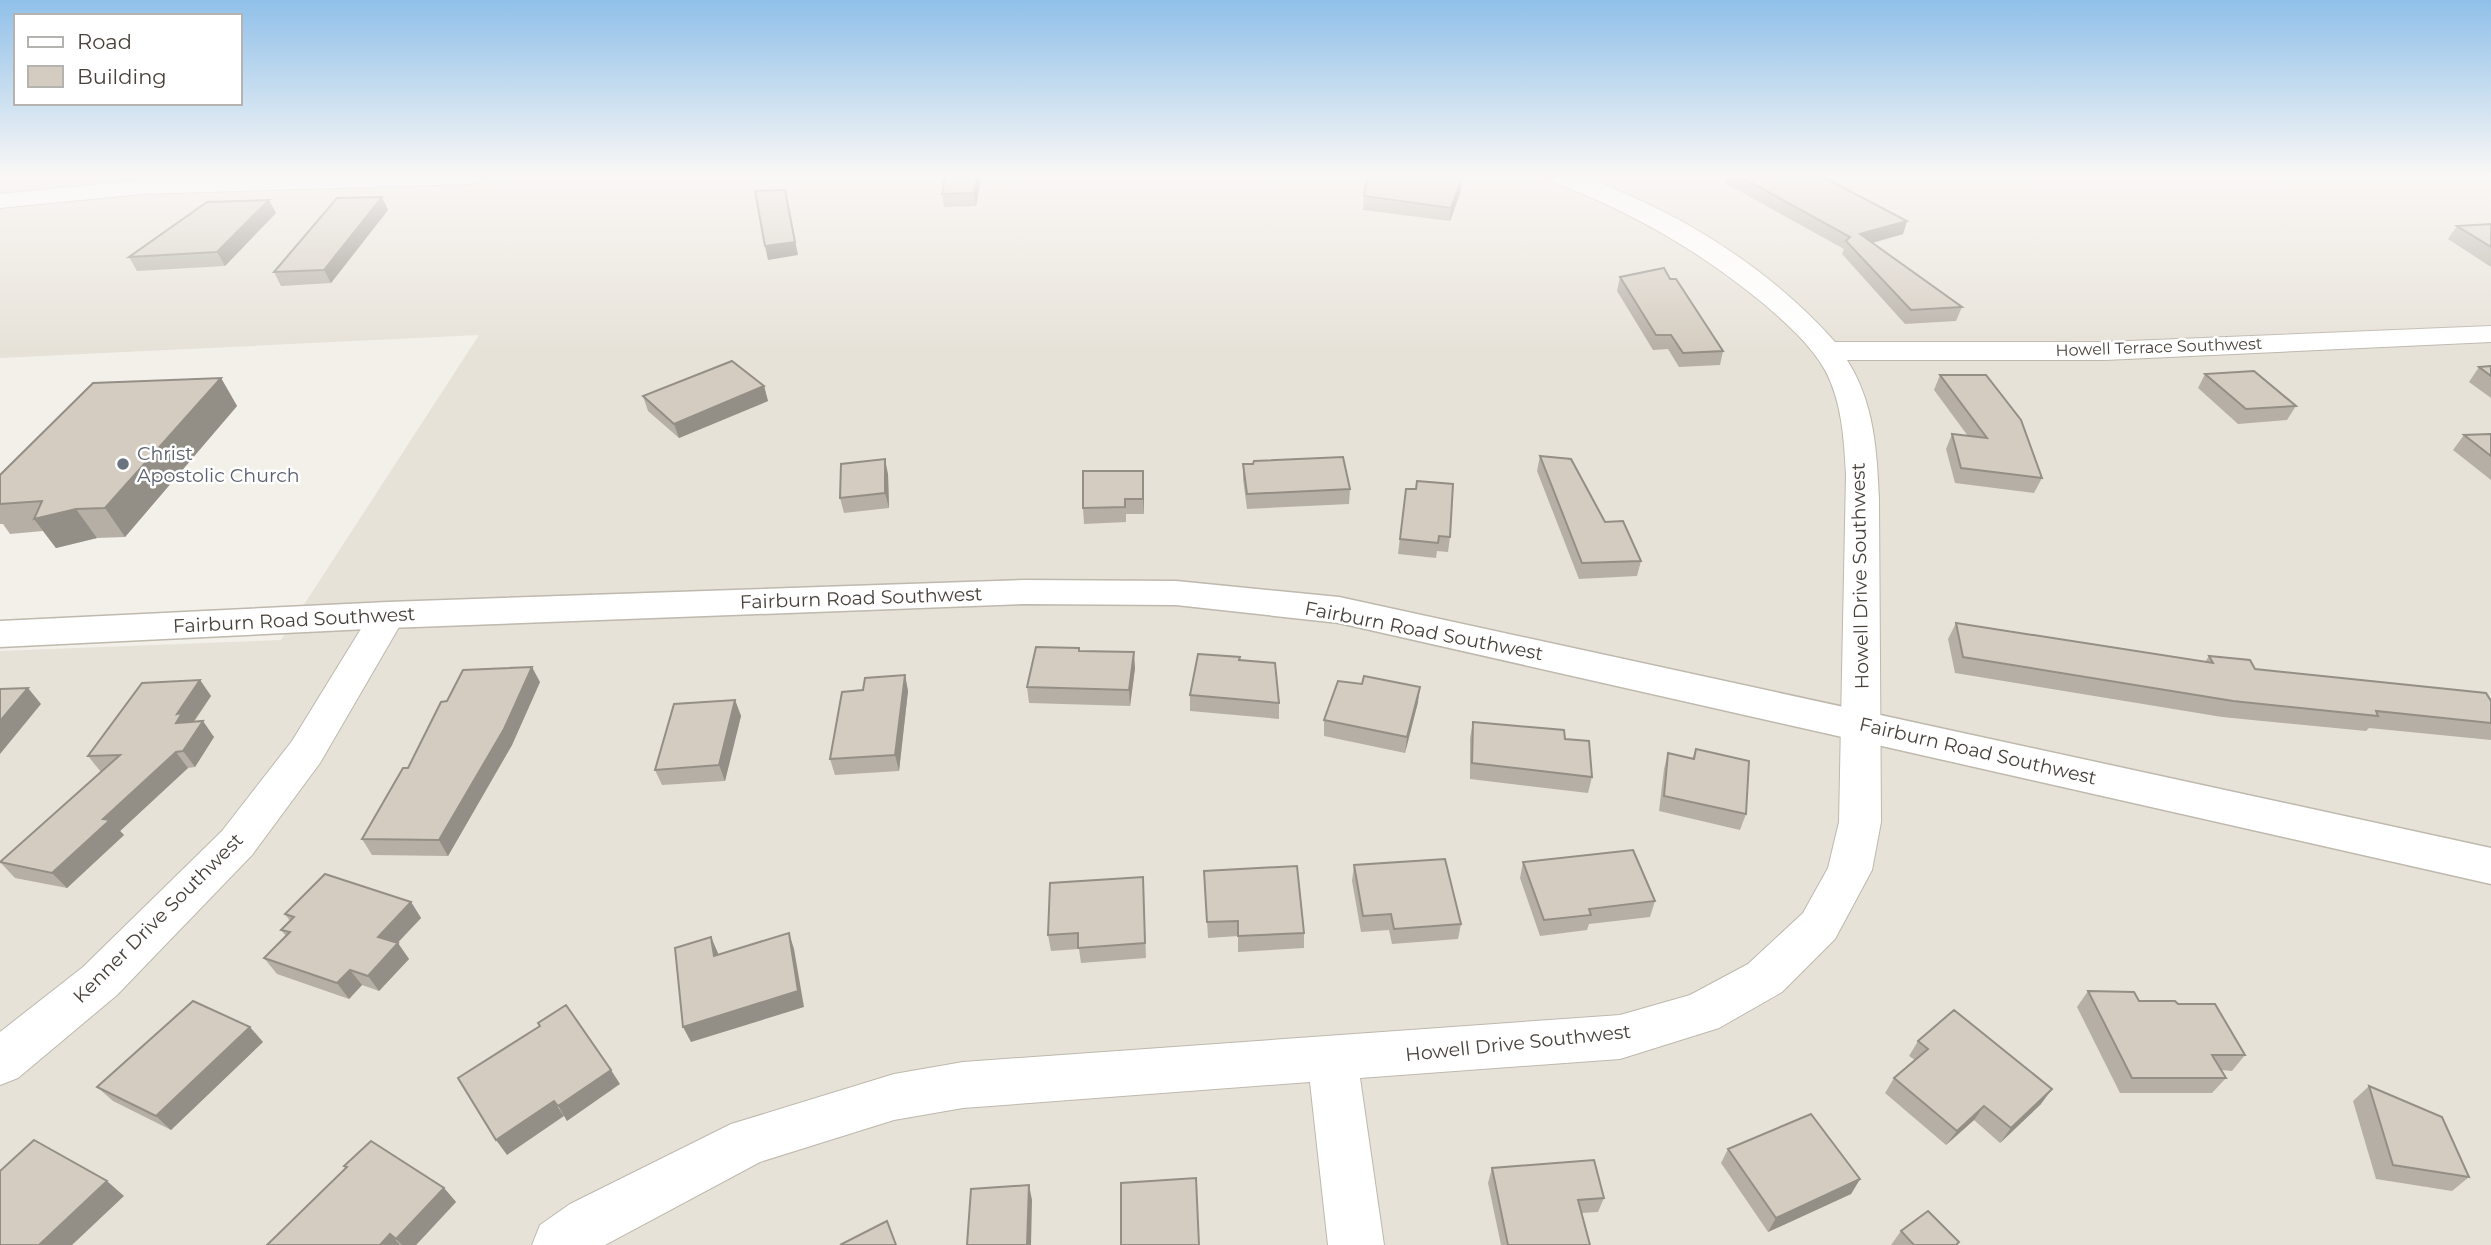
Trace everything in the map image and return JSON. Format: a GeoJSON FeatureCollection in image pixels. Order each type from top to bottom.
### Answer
{"type":"FeatureCollection","features":[{"type":"Feature","properties":{"kind":"street","name":"Howell Drive Southwest"},"geometry":{"type":"LineString","coordinates":[[560,1245],[589,1223],[749,1141],[894,1097],[963,1085],[1620,1037],[1702,1013],[1765,978],[1819,926],[1850,870],[1860,822],[1862,496],[1857,421],[1846,383],[1827,351],[1798,319],[1744,273],[1687,235]]}},
{"type":"Feature","properties":{"kind":"street","name":"Howell Terrace Southwest"},"geometry":{"type":"LineString","coordinates":[[1827,351],[2105,351],[2491,334]]}},
{"type":"Feature","properties":{"kind":"street","name":"Fairburn Road Southwest"},"geometry":{"type":"LineString","coordinates":[[0,634],[388,615],[1025,592],[1176,593],[1339,610],[2491,866]]}},
{"type":"Feature","properties":{"kind":"street","name":"Kenner Drive Southwest"},"geometry":{"type":"LineString","coordinates":[[0,1062],[100,981],[237,843],[306,752],[388,615]]}},
{"type":"Feature","properties":{"kind":"street"},"geometry":{"type":"LineString","coordinates":[[1332,1060],[1356,1245]]}},
{"type":"Feature","properties":{"kind":"shaded area"},"geometry":{"type":"Polygon","coordinates":[[[0,235],[2491,235],[2491,1245],[0,1245],[0,651],[281,640],[479,335],[0,358],[0,235]]]}},
{"type":"Feature","properties":{"kind":"building"},"geometry":{"type":"Polygon","coordinates":[[[160,235],[234,235],[217,252],[129,257],[160,235]]]}},
{"type":"Feature","properties":{"kind":"building"},"geometry":{"type":"Polygon","coordinates":[[[305,235],[352,235],[324,270],[274,272],[305,235]]]}},
{"type":"Feature","properties":{"kind":"building"},"geometry":{"type":"Polygon","coordinates":[[[763,235],[794,235],[795,242],[765,246],[763,235]]]}},
{"type":"Feature","properties":{"kind":"building"},"geometry":{"type":"Polygon","coordinates":[[[1847,235],[1862,235],[1962,307],[1911,310],[1846,241],[1850,237],[1847,235]]]}},
{"type":"Feature","properties":{"kind":"building"},"geometry":{"type":"Polygon","coordinates":[[[2472,235],[2491,235],[2491,247],[2472,235]]]}},
{"type":"Feature","properties":{"kind":"building"},"geometry":{"type":"Polygon","coordinates":[[[1664,268],[1670,279],[1676,279],[1723,351],[1683,353],[1671,335],[1656,335],[1620,277],[1664,268]]]}},
{"type":"Feature","properties":{"kind":"building"},"geometry":{"type":"Polygon","coordinates":[[[732,361],[764,386],[674,424],[643,396],[732,361]]]}},
{"type":"Feature","properties":{"kind":"building"},"geometry":{"type":"Polygon","coordinates":[[[2491,366],[2491,376],[2479,367],[2491,366]]]}},
{"type":"Feature","properties":{"kind":"building"},"geometry":{"type":"Polygon","coordinates":[[[2254,371],[2296,406],[2246,409],[2205,374],[2254,371]]]}},
{"type":"Feature","properties":{"kind":"building"},"geometry":{"type":"Polygon","coordinates":[[[1940,375],[1986,375],[2021,420],[2042,478],[1961,468],[1952,434],[1987,438],[1940,375]]]}},
{"type":"Feature","properties":{"kind":"building"},"geometry":{"type":"Polygon","coordinates":[[[221,378],[105,508],[76,509],[34,519],[42,501],[0,504],[0,475],[93,383],[221,378]]]}},
{"type":"Feature","properties":{"kind":"building"},"geometry":{"type":"Polygon","coordinates":[[[2491,434],[2491,456],[2464,435],[2491,434]]]}},
{"type":"Feature","properties":{"kind":"building"},"geometry":{"type":"Polygon","coordinates":[[[1540,456],[1571,459],[1605,522],[1623,521],[1641,561],[1582,563],[1540,456]]]}},
{"type":"Feature","properties":{"kind":"building"},"geometry":{"type":"Polygon","coordinates":[[[1343,457],[1350,489],[1247,494],[1243,464],[1253,464],[1254,461],[1343,457]]]}},
{"type":"Feature","properties":{"kind":"building"},"geometry":{"type":"Polygon","coordinates":[[[885,459],[885,493],[840,498],[841,464],[885,459]]]}},
{"type":"Feature","properties":{"kind":"building"},"geometry":{"type":"Polygon","coordinates":[[[1083,471],[1143,471],[1143,499],[1125,499],[1125,507],[1083,508],[1083,471]]]}},
{"type":"Feature","properties":{"kind":"building"},"geometry":{"type":"Polygon","coordinates":[[[1417,481],[1453,484],[1450,537],[1439,536],[1438,543],[1400,539],[1406,489],[1416,489],[1417,481]]]}},
{"type":"Feature","properties":{"kind":"building"},"geometry":{"type":"Polygon","coordinates":[[[1956,623],[2213,663],[2209,656],[2250,660],[2255,669],[2486,693],[2491,701],[2491,723],[2376,711],[2378,716],[2233,701],[1963,657],[1956,623]]]}},
{"type":"Feature","properties":{"kind":"building"},"geometry":{"type":"Polygon","coordinates":[[[1036,647],[1134,652],[1129,690],[1027,687],[1036,647]]]}},
{"type":"Feature","properties":{"kind":"building"},"geometry":{"type":"Polygon","coordinates":[[[1198,654],[1275,663],[1279,703],[1190,695],[1198,654]]]}},
{"type":"Feature","properties":{"kind":"building"},"geometry":{"type":"Polygon","coordinates":[[[532,667],[504,729],[439,840],[362,839],[403,768],[408,768],[441,702],[447,701],[463,670],[532,667]]]}},
{"type":"Feature","properties":{"kind":"building"},"geometry":{"type":"Polygon","coordinates":[[[905,675],[895,755],[830,759],[842,692],[863,690],[865,678],[905,675]]]}},
{"type":"Feature","properties":{"kind":"building"},"geometry":{"type":"Polygon","coordinates":[[[1364,676],[1420,687],[1407,737],[1324,720],[1338,681],[1362,684],[1364,676]]]}},
{"type":"Feature","properties":{"kind":"building"},"geometry":{"type":"Polygon","coordinates":[[[200,680],[177,714],[182,713],[176,723],[203,721],[183,751],[176,752],[103,819],[110,820],[52,873],[0,862],[120,755],[88,756],[142,683],[200,680]]]}},
{"type":"Feature","properties":{"kind":"building"},"geometry":{"type":"Polygon","coordinates":[[[28,688],[0,721],[0,689],[28,688]]]}},
{"type":"Feature","properties":{"kind":"building"},"geometry":{"type":"Polygon","coordinates":[[[735,700],[719,765],[655,770],[674,704],[735,700]]]}},
{"type":"Feature","properties":{"kind":"building"},"geometry":{"type":"Polygon","coordinates":[[[1473,722],[1564,730],[1565,739],[1589,741],[1592,777],[1472,763],[1473,722]]]}},
{"type":"Feature","properties":{"kind":"building"},"geometry":{"type":"Polygon","coordinates":[[[1696,749],[1749,761],[1746,814],[1664,796],[1668,753],[1694,759],[1696,749]]]}},
{"type":"Feature","properties":{"kind":"building"},"geometry":{"type":"Polygon","coordinates":[[[1633,850],[1655,901],[1589,909],[1591,915],[1544,920],[1523,862],[1633,850]]]}},
{"type":"Feature","properties":{"kind":"building"},"geometry":{"type":"Polygon","coordinates":[[[1445,859],[1461,924],[1394,929],[1391,914],[1363,916],[1354,865],[1445,859]]]}},
{"type":"Feature","properties":{"kind":"building"},"geometry":{"type":"Polygon","coordinates":[[[1297,866],[1304,933],[1238,936],[1238,921],[1207,922],[1204,871],[1297,866]]]}},
{"type":"Feature","properties":{"kind":"building"},"geometry":{"type":"Polygon","coordinates":[[[325,874],[411,902],[378,937],[398,943],[368,976],[350,970],[337,983],[264,958],[290,932],[281,930],[294,917],[285,914],[325,874]]]}},
{"type":"Feature","properties":{"kind":"building"},"geometry":{"type":"Polygon","coordinates":[[[1143,877],[1145,943],[1078,948],[1078,933],[1048,935],[1050,883],[1143,877]]]}},
{"type":"Feature","properties":{"kind":"building"},"geometry":{"type":"Polygon","coordinates":[[[789,933],[798,991],[683,1027],[675,948],[711,937],[714,956],[789,933]]]}},
{"type":"Feature","properties":{"kind":"building"},"geometry":{"type":"Polygon","coordinates":[[[2088,991],[2134,992],[2139,1001],[2215,1004],[2245,1055],[2212,1055],[2226,1078],[2132,1078],[2088,991]]]}},
{"type":"Feature","properties":{"kind":"building"},"geometry":{"type":"Polygon","coordinates":[[[193,1001],[250,1027],[156,1116],[97,1087],[193,1001]]]}},
{"type":"Feature","properties":{"kind":"building"},"geometry":{"type":"Polygon","coordinates":[[[566,1005],[611,1070],[558,1106],[554,1101],[496,1140],[458,1078],[540,1026],[538,1023],[566,1005]]]}},
{"type":"Feature","properties":{"kind":"building"},"geometry":{"type":"Polygon","coordinates":[[[1954,1010],[2052,1089],[2011,1128],[1984,1106],[1957,1131],[1894,1078],[1928,1049],[1918,1041],[1954,1010]]]}},
{"type":"Feature","properties":{"kind":"building"},"geometry":{"type":"Polygon","coordinates":[[[2369,1086],[2442,1117],[2469,1177],[2393,1165],[2369,1086]]]}},
{"type":"Feature","properties":{"kind":"building"},"geometry":{"type":"Polygon","coordinates":[[[1811,1114],[1860,1179],[1776,1218],[1728,1149],[1811,1114]]]}},
{"type":"Feature","properties":{"kind":"building"},"geometry":{"type":"Polygon","coordinates":[[[34,1140],[107,1181],[39,1245],[0,1245],[0,1171],[34,1140]]]}},
{"type":"Feature","properties":{"kind":"building"},"geometry":{"type":"Polygon","coordinates":[[[371,1141],[444,1188],[396,1239],[390,1234],[380,1245],[267,1245],[347,1167],[344,1166],[371,1141]]]}},
{"type":"Feature","properties":{"kind":"building"},"geometry":{"type":"Polygon","coordinates":[[[1594,1160],[1604,1198],[1578,1200],[1590,1245],[1508,1245],[1492,1168],[1594,1160]]]}},
{"type":"Feature","properties":{"kind":"building"},"geometry":{"type":"Polygon","coordinates":[[[1196,1178],[1199,1245],[1121,1245],[1121,1183],[1196,1178]]]}},
{"type":"Feature","properties":{"kind":"building"},"geometry":{"type":"Polygon","coordinates":[[[1029,1185],[1027,1245],[967,1245],[971,1189],[1029,1185]]]}},
{"type":"Feature","properties":{"kind":"building"},"geometry":{"type":"Polygon","coordinates":[[[1928,1211],[1959,1242],[1956,1245],[1914,1245],[1901,1231],[1928,1211]]]}},
{"type":"Feature","properties":{"kind":"building"},"geometry":{"type":"Polygon","coordinates":[[[887,1221],[896,1245],[840,1245],[887,1221]]]}},
{"type":"Feature","properties":{"kind":"place","name":"Christ Apostolic Church"},"geometry":{"type":"Point","coordinates":[123,464]}}]}
